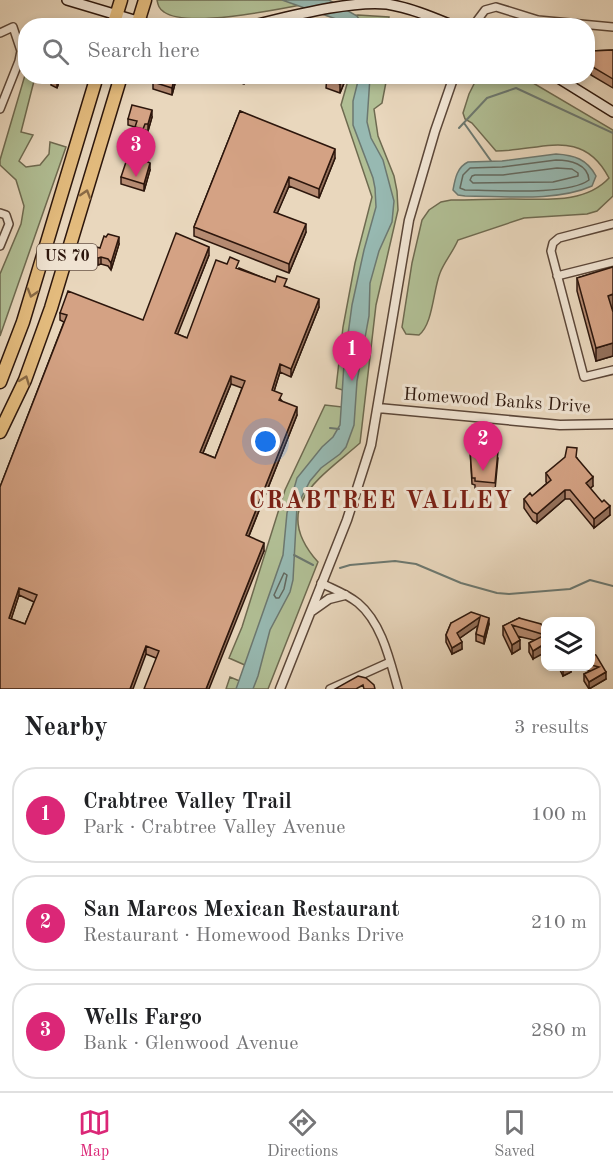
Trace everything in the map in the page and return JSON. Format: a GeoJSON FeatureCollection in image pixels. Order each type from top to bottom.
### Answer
{"type":"FeatureCollection","features":[{"type":"Feature","properties":{"kind":"highway"},"geometry":{"type":"LineString","coordinates":[[116,18],[121,0]]}},
{"type":"Feature","properties":{"kind":"highway"},"geometry":{"type":"LineString","coordinates":[[140,18],[145,0]]}},
{"type":"Feature","properties":{"kind":"highway","name":"US 70"},"geometry":{"type":"LineString","coordinates":[[0,382],[24,322],[96,84]]}},
{"type":"Feature","properties":{"kind":"highway","name":"US 70"},"geometry":{"type":"LineString","coordinates":[[0,432],[25,380],[51,308],[120,84]]}},
{"type":"Feature","properties":{"kind":"main road"},"geometry":{"type":"LineString","coordinates":[[67,0],[110,18]]}},
{"type":"Feature","properties":{"kind":"main road"},"geometry":{"type":"LineString","coordinates":[[284,18],[371,2],[388,4],[434,18]]}},
{"type":"Feature","properties":{"kind":"main road"},"geometry":{"type":"LineString","coordinates":[[568,84],[613,112]]}},
{"type":"Feature","properties":{"kind":"street"},"geometry":{"type":"LineString","coordinates":[[479,18],[485,10],[496,7],[532,18]]}},
{"type":"Feature","properties":{"kind":"street"},"geometry":{"type":"LineString","coordinates":[[595,25],[613,27]]}},
{"type":"Feature","properties":{"kind":"street"},"geometry":{"type":"LineString","coordinates":[[0,33],[13,27],[18,42]]}},
{"type":"Feature","properties":{"kind":"street"},"geometry":{"type":"LineString","coordinates":[[0,109],[18,64]]}},
{"type":"Feature","properties":{"kind":"street"},"geometry":{"type":"LineString","coordinates":[[280,689],[347,520],[371,445],[409,220],[451,84]]}},
{"type":"Feature","properties":{"kind":"street"},"geometry":{"type":"LineString","coordinates":[[0,213],[6,215],[9,224],[0,246]]}},
{"type":"Feature","properties":{"kind":"street"},"geometry":{"type":"LineString","coordinates":[[613,224],[555,240],[551,251],[584,377],[613,370]]}},
{"type":"Feature","properties":{"kind":"street"},"geometry":{"type":"LineString","coordinates":[[558,276],[613,262]]}},
{"type":"Feature","properties":{"kind":"street","name":"Homewood Banks Drive"},"geometry":{"type":"LineString","coordinates":[[378,408],[560,425],[613,424]]}},
{"type":"Feature","properties":{"kind":"street"},"geometry":{"type":"LineString","coordinates":[[321,583],[359,604],[372,619],[390,662],[398,689]]}},
{"type":"Feature","properties":{"kind":"street"},"geometry":{"type":"LineString","coordinates":[[312,611],[329,599],[345,595]]}},
{"type":"Feature","properties":{"kind":"street"},"geometry":{"type":"LineString","coordinates":[[330,689],[390,662]]}},
{"type":"Feature","properties":{"kind":"green space"},"geometry":{"type":"Polygon","coordinates":[[[157,0],[326,0],[218,18],[177,17],[164,12],[157,0]]]}},
{"type":"Feature","properties":{"kind":"green space"},"geometry":{"type":"Polygon","coordinates":[[[358,15],[389,17],[389,18],[338,18],[358,15]]]}},
{"type":"Feature","properties":{"kind":"green space"},"geometry":{"type":"Polygon","coordinates":[[[22,84],[33,84],[21,132],[33,135],[19,161],[26,167],[40,165],[49,154],[50,142],[66,147],[0,336],[0,274],[21,224],[24,206],[16,180],[0,165],[22,84]]]}},
{"type":"Feature","properties":{"kind":"green space"},"geometry":{"type":"Polygon","coordinates":[[[347,84],[386,84],[382,103],[374,109],[378,136],[394,176],[397,191],[398,210],[376,305],[360,443],[316,482],[305,495],[299,510],[298,525],[304,543],[318,562],[268,689],[226,689],[230,677],[242,682],[247,666],[229,658],[242,627],[285,490],[325,405],[342,407],[346,391],[336,388],[343,327],[355,263],[372,197],[341,105],[347,84]]]}},
{"type":"Feature","properties":{"kind":"green space"},"geometry":{"type":"Polygon","coordinates":[[[474,84],[535,84],[613,130],[613,196],[597,211],[587,214],[524,218],[458,240],[440,273],[424,330],[419,335],[406,334],[402,327],[412,263],[422,220],[429,210],[441,202],[451,200],[551,199],[576,196],[599,186],[609,178],[598,162],[586,152],[573,147],[559,145],[496,151],[472,123],[465,119],[463,113],[474,84]]]}},
{"type":"Feature","properties":{"kind":"water"},"geometry":{"type":"Polygon","coordinates":[[[282,0],[329,0],[358,18],[333,18],[282,0]]]}},
{"type":"Feature","properties":{"kind":"water"},"geometry":{"type":"Polygon","coordinates":[[[357,84],[370,84],[367,122],[371,138],[383,160],[394,201],[392,222],[379,251],[370,283],[369,316],[357,381],[354,425],[346,447],[321,468],[310,481],[297,506],[293,580],[290,592],[270,630],[253,689],[236,689],[283,555],[287,513],[297,478],[333,437],[340,425],[344,364],[352,305],[376,207],[373,178],[353,125],[353,101],[357,84]]]}},
{"type":"Feature","properties":{"kind":"water"},"geometry":{"type":"Polygon","coordinates":[[[556,154],[569,155],[584,162],[596,176],[592,186],[562,194],[530,197],[465,196],[458,195],[453,190],[459,170],[468,162],[502,161],[556,154]]]}},
{"type":"Feature","properties":{"kind":"building"},"geometry":{"type":"Polygon","coordinates":[[[613,50],[613,79],[595,68],[595,51],[613,50]]]}},
{"type":"Feature","properties":{"kind":"building"},"geometry":{"type":"Polygon","coordinates":[[[159,84],[173,84],[172,88],[159,84]]]}},
{"type":"Feature","properties":{"kind":"building"},"geometry":{"type":"Polygon","coordinates":[[[132,105],[152,110],[148,124],[145,124],[143,129],[135,127],[137,121],[128,119],[132,105]]]}},
{"type":"Feature","properties":{"kind":"building"},"geometry":{"type":"Polygon","coordinates":[[[240,111],[335,149],[319,189],[289,177],[274,212],[306,224],[289,264],[194,227],[240,111]]]}},
{"type":"Feature","properties":{"kind":"building"},"geometry":{"type":"Polygon","coordinates":[[[128,156],[135,158],[135,156],[150,163],[144,184],[121,177],[128,156]]]}},
{"type":"Feature","properties":{"kind":"building"},"geometry":{"type":"Polygon","coordinates":[[[176,233],[209,247],[175,333],[187,338],[216,260],[227,264],[230,257],[239,261],[236,268],[275,282],[277,276],[287,279],[284,286],[319,299],[291,369],[280,364],[272,390],[282,394],[279,400],[297,407],[246,535],[264,543],[206,689],[144,689],[159,651],[146,646],[130,689],[0,689],[0,487],[67,315],[60,313],[68,291],[143,320],[176,233]],[[231,376],[200,452],[215,458],[245,381],[231,376]],[[19,588],[9,618],[25,624],[37,595],[19,588]]]}},
{"type":"Feature","properties":{"kind":"building"},"geometry":{"type":"Polygon","coordinates":[[[108,234],[119,237],[111,263],[108,259],[81,253],[93,246],[100,248],[104,236],[108,234]]]}},
{"type":"Feature","properties":{"kind":"building"},"geometry":{"type":"Polygon","coordinates":[[[613,267],[613,294],[608,296],[613,312],[613,343],[596,348],[577,278],[613,267]]]}},
{"type":"Feature","properties":{"kind":"building"},"geometry":{"type":"Polygon","coordinates":[[[482,445],[491,446],[491,450],[498,451],[495,483],[475,481],[475,478],[472,478],[470,449],[482,450],[482,445]]]}},
{"type":"Feature","properties":{"kind":"building"},"geometry":{"type":"Polygon","coordinates":[[[567,447],[577,448],[576,457],[593,477],[586,483],[602,502],[604,500],[610,506],[594,519],[570,490],[565,490],[537,514],[524,499],[530,493],[532,496],[551,480],[546,473],[565,457],[567,447]]]}},
{"type":"Feature","properties":{"kind":"building"},"geometry":{"type":"Polygon","coordinates":[[[471,612],[489,618],[484,637],[476,634],[480,617],[457,633],[462,642],[452,648],[446,635],[451,623],[471,612]]]}},
{"type":"Feature","properties":{"kind":"building"},"geometry":{"type":"Polygon","coordinates":[[[519,618],[541,624],[541,634],[512,625],[520,640],[512,645],[503,626],[519,618]]]}},
{"type":"Feature","properties":{"kind":"building"},"geometry":{"type":"Polygon","coordinates":[[[541,637],[541,646],[533,651],[529,643],[541,637]]]}},
{"type":"Feature","properties":{"kind":"building"},"geometry":{"type":"Polygon","coordinates":[[[595,655],[606,672],[589,682],[584,674],[595,671],[599,667],[595,666],[595,655]]]}},
{"type":"Feature","properties":{"kind":"building"},"geometry":{"type":"Polygon","coordinates":[[[358,676],[366,678],[375,689],[364,689],[363,685],[356,689],[335,689],[358,676]]]}},
{"type":"Feature","properties":{"kind":"waterway"},"geometry":{"type":"LineString","coordinates":[[459,128],[487,98],[516,88],[613,133]]}},
{"type":"Feature","properties":{"kind":"waterway"},"geometry":{"type":"LineString","coordinates":[[464,123],[491,161]]}},
{"type":"Feature","properties":{"kind":"waterway"},"geometry":{"type":"LineString","coordinates":[[330,428],[339,429]]}},
{"type":"Feature","properties":{"kind":"waterway"},"geometry":{"type":"LineString","coordinates":[[294,555],[313,565]]}},
{"type":"Feature","properties":{"kind":"waterway"},"geometry":{"type":"LineString","coordinates":[[340,568],[395,561],[416,564],[461,583],[509,594],[570,589],[590,580],[613,586]]}},
{"type":"Feature","properties":{"kind":"place","name":"Wells Fargo"},"geometry":{"type":"Point","coordinates":[136,177]}},
{"type":"Feature","properties":{"kind":"place","name":"Crabtree Valley Trail"},"geometry":{"type":"Point","coordinates":[352,381]}},
{"type":"Feature","properties":{"kind":"place","name":"San Marcos Mexican Restaurant"},"geometry":{"type":"Point","coordinates":[483,471]}},
{"type":"Feature","properties":{"kind":"district","name":"CRABTREE VALLEY"},"geometry":{"type":"Point","coordinates":[381,502]}}]}
